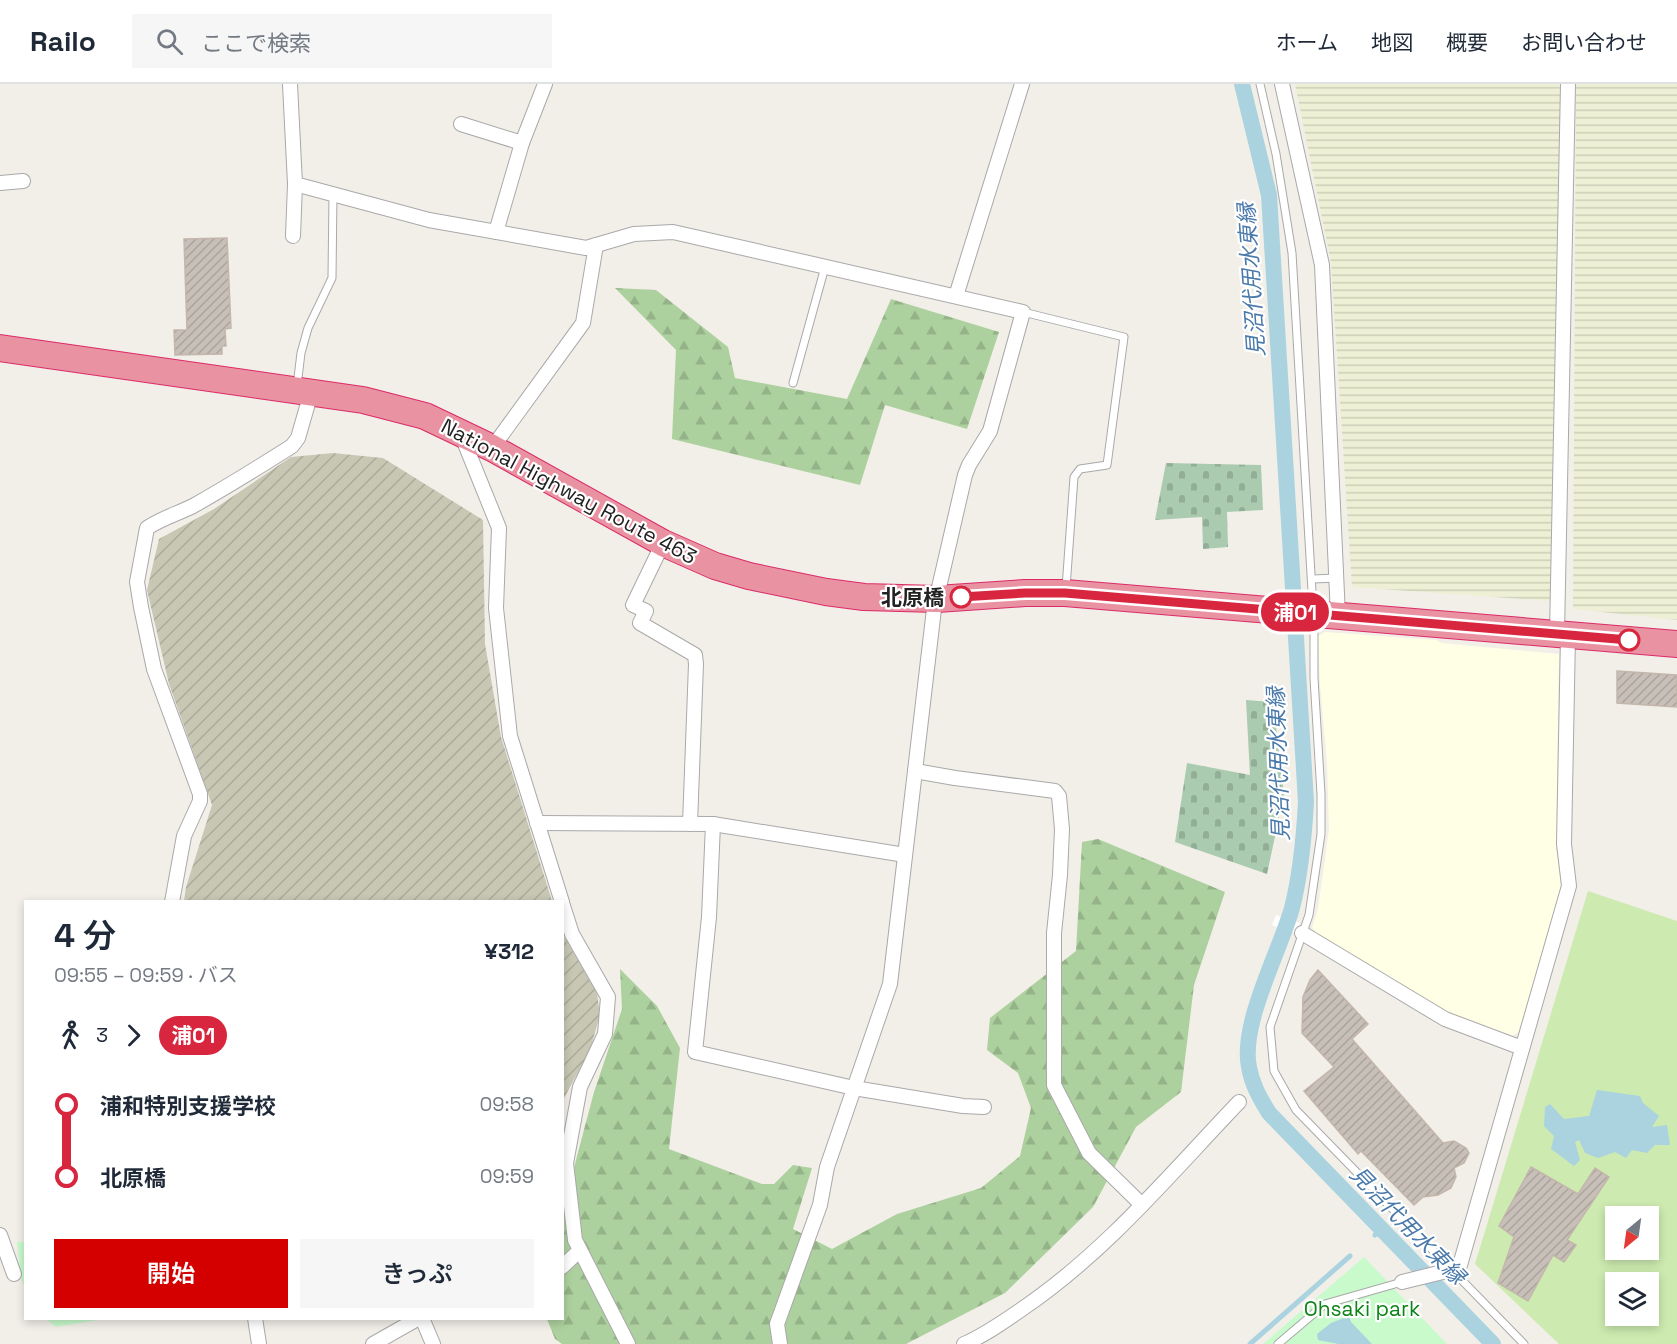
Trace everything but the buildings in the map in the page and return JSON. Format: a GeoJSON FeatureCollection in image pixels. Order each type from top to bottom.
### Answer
{"type":"FeatureCollection","features":[{"type":"Feature","properties":{"kind":"highway","name":"National Highway Route 463"},"geometry":{"type":"LineString","coordinates":[[0,348],[363,400],[425,416],[492,448],[663,543],[715,566],[815,590],[864,597],[936,599],[1025,593],[1065,593],[1677,644]]}},
{"type":"Feature","properties":{"kind":"street"},"geometry":{"type":"LineString","coordinates":[[290,84],[296,184],[293,236]]}},
{"type":"Feature","properties":{"kind":"street"},"geometry":{"type":"LineString","coordinates":[[496,231],[522,143],[545,84]]}},
{"type":"Feature","properties":{"kind":"street"},"geometry":{"type":"LineString","coordinates":[[956,296],[1022,84]]}},
{"type":"Feature","properties":{"kind":"street"},"geometry":{"type":"LineString","coordinates":[[1282,84],[1322,265],[1337,578],[1320,614]]}},
{"type":"Feature","properties":{"kind":"street"},"geometry":{"type":"LineString","coordinates":[[1402,1282],[1451,1270],[1460,1265],[1569,886],[1563,844],[1568,84]]}},
{"type":"Feature","properties":{"kind":"street"},"geometry":{"type":"LineString","coordinates":[[461,124],[522,143]]}},
{"type":"Feature","properties":{"kind":"street"},"geometry":{"type":"LineString","coordinates":[[0,183],[23,181]]}},
{"type":"Feature","properties":{"kind":"street"},"geometry":{"type":"LineString","coordinates":[[296,184],[429,220],[586,248],[634,234],[673,232],[1023,312],[990,431],[965,475],[936,599],[890,984],[827,1167],[820,1204],[777,1324],[780,1344]]}},
{"type":"Feature","properties":{"kind":"street"},"geometry":{"type":"LineString","coordinates":[[492,448],[583,323],[596,245]]}},
{"type":"Feature","properties":{"kind":"street"},"geometry":{"type":"LineString","coordinates":[[172,900],[184,836],[200,801],[200,794],[154,669],[141,607],[137,582],[147,528],[161,518],[178,514],[234,483],[292,446],[298,438],[304,392]]}},
{"type":"Feature","properties":{"kind":"street"},"geometry":{"type":"LineString","coordinates":[[460,432],[499,528],[496,608],[510,736],[561,900]]}},
{"type":"Feature","properties":{"kind":"street"},"geometry":{"type":"LineString","coordinates":[[663,543],[633,605],[646,611],[640,622],[695,655],[690,824]]}},
{"type":"Feature","properties":{"kind":"street"},"geometry":{"type":"LineString","coordinates":[[915,771],[1055,791],[1059,796],[1062,829],[1054,933],[1054,1085],[1089,1153],[1142,1205]]}},
{"type":"Feature","properties":{"kind":"street"},"geometry":{"type":"LineString","coordinates":[[537,823],[713,824],[905,855]]}},
{"type":"Feature","properties":{"kind":"street"},"geometry":{"type":"LineString","coordinates":[[713,824],[709,917],[695,1052],[854,1088],[963,1106],[984,1107]]}},
{"type":"Feature","properties":{"kind":"street"},"geometry":{"type":"LineString","coordinates":[[564,908],[572,934],[608,997],[605,1034],[580,1088],[566,1162],[575,1240],[627,1344]]}},
{"type":"Feature","properties":{"kind":"street"},"geometry":{"type":"LineString","coordinates":[[1302,933],[1445,1019],[1522,1048]]}},
{"type":"Feature","properties":{"kind":"street"},"geometry":{"type":"LineString","coordinates":[[963,1344],[982,1336],[1050,1290],[1102,1246],[1239,1102]]}},
{"type":"Feature","properties":{"kind":"street"},"geometry":{"type":"LineString","coordinates":[[0,1235],[14,1274]]}},
{"type":"Feature","properties":{"kind":"street"},"geometry":{"type":"LineString","coordinates":[[564,1265],[579,1251]]}},
{"type":"Feature","properties":{"kind":"street"},"geometry":{"type":"LineString","coordinates":[[255,1320],[259,1344]]}},
{"type":"Feature","properties":{"kind":"street"},"geometry":{"type":"LineString","coordinates":[[373,1344],[416,1320]]}},
{"type":"Feature","properties":{"kind":"street"},"geometry":{"type":"LineString","coordinates":[[421,1320],[434,1344]]}},
{"type":"Feature","properties":{"kind":"lane"},"geometry":{"type":"LineString","coordinates":[[1260,84],[1276,154],[1292,253],[1313,579],[1320,614],[1314,678],[1322,794],[1321,834],[1309,915],[1270,1027],[1274,1071],[1296,1110],[1524,1344]]}},
{"type":"Feature","properties":{"kind":"lane"},"geometry":{"type":"LineString","coordinates":[[304,392],[301,353],[308,328],[332,278],[333,194]]}},
{"type":"Feature","properties":{"kind":"lane"},"geometry":{"type":"LineString","coordinates":[[793,383],[825,267]]}},
{"type":"Feature","properties":{"kind":"lane"},"geometry":{"type":"LineString","coordinates":[[1023,312],[1124,337],[1107,465],[1080,469],[1074,477],[1065,593]]}},
{"type":"Feature","properties":{"kind":"lane"},"geometry":{"type":"LineString","coordinates":[[1313,579],[1337,578]]}},
{"type":"Feature","properties":{"kind":"lane"},"geometry":{"type":"LineString","coordinates":[[1278,1344],[1325,1304],[1402,1282]]}},
{"type":"Feature","properties":{"kind":"shaded area"},"geometry":{"type":"Polygon","coordinates":[[[1295,84],[1561,84],[1551,601],[1352,587],[1331,262],[1295,84]]]}},
{"type":"Feature","properties":{"kind":"shaded area"},"geometry":{"type":"Polygon","coordinates":[[[1576,84],[1677,84],[1677,620],[1573,609],[1576,84]]]}},
{"type":"Feature","properties":{"kind":"shaded area"},"geometry":{"type":"Polygon","coordinates":[[[333,453],[383,458],[483,520],[485,644],[501,737],[552,900],[184,900],[186,887],[212,805],[169,684],[147,590],[159,539],[214,509],[291,457],[333,453]]]}},
{"type":"Feature","properties":{"kind":"shaded area"},"geometry":{"type":"Polygon","coordinates":[[[1325,632],[1436,640],[1442,643],[1559,654],[1556,849],[1562,883],[1519,1032],[1510,1037],[1442,1012],[1316,934],[1312,927],[1318,909],[1329,829],[1318,636],[1325,632]]]}},
{"type":"Feature","properties":{"kind":"shaded area"},"geometry":{"type":"Polygon","coordinates":[[[564,936],[597,993],[600,1015],[590,1050],[564,1098],[564,936]]]}},
{"type":"Feature","properties":{"kind":"green space"},"geometry":{"type":"Polygon","coordinates":[[[615,288],[656,290],[728,347],[735,378],[847,399],[891,299],[999,332],[967,429],[885,405],[860,485],[672,439],[676,350],[615,288]]]}},
{"type":"Feature","properties":{"kind":"green space"},"geometry":{"type":"Polygon","coordinates":[[[1166,463],[1261,465],[1263,510],[1227,512],[1228,547],[1203,549],[1202,517],[1155,520],[1166,463]]]}},
{"type":"Feature","properties":{"kind":"green space"},"geometry":{"type":"Polygon","coordinates":[[[1246,700],[1273,702],[1284,794],[1267,874],[1175,842],[1187,763],[1250,775],[1246,700]]]}},
{"type":"Feature","properties":{"kind":"green space"},"geometry":{"type":"Polygon","coordinates":[[[1098,839],[1225,892],[1194,985],[1181,1092],[1136,1127],[1093,1207],[1005,1293],[906,1344],[562,1344],[555,1339],[547,1320],[564,1320],[564,1205],[594,1092],[622,1009],[620,969],[657,1006],[680,1048],[669,1149],[762,1184],[774,1184],[793,1165],[812,1168],[793,1229],[832,1249],[897,1214],[981,1188],[1020,1156],[1031,1108],[1018,1073],[987,1050],[990,1018],[1076,951],[1082,842],[1098,839]]]}},
{"type":"Feature","properties":{"kind":"green space"},"geometry":{"type":"Polygon","coordinates":[[[1588,891],[1677,921],[1677,1344],[1559,1344],[1475,1264],[1588,891]]]}},
{"type":"Feature","properties":{"kind":"green space"},"geometry":{"type":"Polygon","coordinates":[[[17,1242],[24,1242],[24,1286],[21,1279],[17,1242]]]}},
{"type":"Feature","properties":{"kind":"green space","name":"Ohsaki park"},"geometry":{"type":"Polygon","coordinates":[[[1364,1257],[1447,1344],[1263,1344],[1364,1257]]]}},
{"type":"Feature","properties":{"kind":"green space"},"geometry":{"type":"Polygon","coordinates":[[[47,1320],[98,1320],[56,1327],[47,1320]]]}},
{"type":"Feature","properties":{"kind":"water"},"geometry":{"type":"Polygon","coordinates":[[[1597,1090],[1640,1096],[1643,1103],[1659,1116],[1652,1127],[1667,1125],[1670,1145],[1655,1145],[1647,1153],[1632,1150],[1626,1158],[1615,1152],[1598,1158],[1585,1153],[1579,1140],[1575,1142],[1580,1160],[1574,1166],[1551,1149],[1554,1136],[1544,1126],[1545,1107],[1550,1104],[1564,1119],[1589,1116],[1597,1090]]]}},
{"type":"Feature","properties":{"kind":"water"},"geometry":{"type":"Polygon","coordinates":[[[1349,1316],[1351,1322],[1372,1344],[1338,1344],[1318,1340],[1317,1334],[1331,1323],[1349,1316]]]}},
{"type":"Feature","properties":{"kind":"pier"},"geometry":{"type":"Polygon","coordinates":[[[1277,594],[1308,596],[1306,631],[1275,629],[1277,594]]]}},
{"type":"Feature","properties":{"kind":"pier"},"geometry":{"type":"Polygon","coordinates":[[[1276,915],[1300,923],[1296,933],[1272,925],[1276,915]]]}},
{"type":"Feature","properties":{"kind":"waterway","name":"見沼代用水東縁"},"geometry":{"type":"LineString","coordinates":[[1242,84],[1269,195],[1306,802],[1302,855],[1292,908],[1255,1009],[1250,1030],[1248,1050],[1250,1074],[1269,1113],[1493,1344]]}},
{"type":"Feature","properties":{"kind":"waterway"},"geometry":{"type":"LineString","coordinates":[[1375,1235],[1382,1230]]}},
{"type":"Feature","properties":{"kind":"waterway"},"geometry":{"type":"LineString","coordinates":[[1250,1344],[1350,1256]]}},
{"type":"Feature","properties":{"kind":"bus line","name":"浦01"},"geometry":{"type":"LineString","coordinates":[[961,597],[1065,593],[1629,640]]}},
{"type":"Feature","properties":{"kind":"place","name":"北原橋"},"geometry":{"type":"Point","coordinates":[961,597]}}]}
